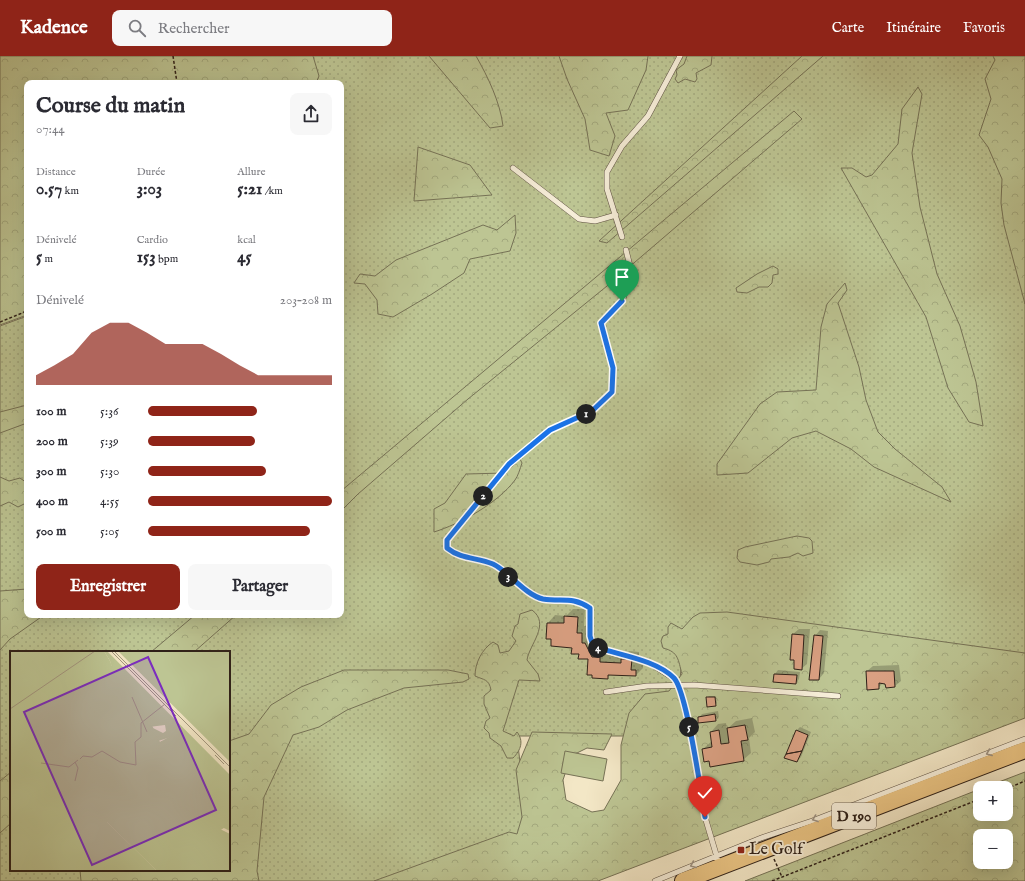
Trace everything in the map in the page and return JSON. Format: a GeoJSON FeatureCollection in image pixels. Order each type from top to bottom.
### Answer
{"type":"FeatureCollection","features":[{"type":"Feature","properties":{"kind":"main road","name":"D 190"},"geometry":{"type":"LineString","coordinates":[[683,881],[720,865],[1025,750]]}},
{"type":"Feature","properties":{"kind":"main road","name":"D 190"},"geometry":{"type":"LineString","coordinates":[[705,881],[720,865],[1025,759]]}},
{"type":"Feature","properties":{"kind":"lane"},"geometry":{"type":"LineString","coordinates":[[622,237],[607,189],[607,172],[622,146],[648,116],[680,56]]}},
{"type":"Feature","properties":{"kind":"lane"},"geometry":{"type":"LineString","coordinates":[[513,168],[579,219],[595,221],[616,215]]}},
{"type":"Feature","properties":{"kind":"lane"},"geometry":{"type":"LineString","coordinates":[[626,250],[632,274],[622,301],[601,323],[613,368],[612,392],[592,411],[550,430],[509,464],[447,540],[447,548],[456,555],[493,565],[518,584],[542,599],[580,601],[590,608],[590,636],[593,646],[612,653],[648,662],[673,678],[680,687],[692,742],[705,817],[720,865]]}},
{"type":"Feature","properties":{"kind":"lane"},"geometry":{"type":"LineString","coordinates":[[606,692],[647,686],[680,687],[694,685],[838,696]]}},
{"type":"Feature","properties":{"kind":"lane"},"geometry":{"type":"LineString","coordinates":[[655,881],[720,865],[812,821],[1025,739]]}},
{"type":"Feature","properties":{"kind":"path"},"geometry":{"type":"LineString","coordinates":[[173,56],[177,80]]}},
{"type":"Feature","properties":{"kind":"path"},"geometry":{"type":"LineString","coordinates":[[0,322],[24,312]]}},
{"type":"Feature","properties":{"kind":"path"},"geometry":{"type":"LineString","coordinates":[[1013,786],[1025,782]]}},
{"type":"Feature","properties":{"kind":"path"},"geometry":{"type":"LineString","coordinates":[[772,881],[973,802]]}},
{"type":"Feature","properties":{"kind":"path"},"geometry":{"type":"LineString","coordinates":[[774,859],[782,877]]}},
{"type":"Feature","properties":{"kind":"green space"},"geometry":{"type":"Polygon","coordinates":[[[0,56],[313,56],[319,76],[317,80],[24,80],[24,316],[0,325],[0,56]]]}},
{"type":"Feature","properties":{"kind":"green space"},"geometry":{"type":"Polygon","coordinates":[[[176,56],[1025,56],[1025,655],[683,640],[676,736],[517,736],[528,833],[405,881],[246,881],[230,857],[230,651],[10,651],[10,871],[193,871],[170,881],[0,881],[0,326],[24,317],[24,618],[344,618],[344,80],[180,80],[176,56]]]}},
{"type":"Feature","properties":{"kind":"green space"},"geometry":{"type":"Polygon","coordinates":[[[429,56],[476,56],[493,90],[503,126],[490,128],[429,56]]]}},
{"type":"Feature","properties":{"kind":"green space"},"geometry":{"type":"Polygon","coordinates":[[[559,56],[648,56],[646,70],[628,110],[606,113],[615,136],[609,156],[590,150],[585,119],[567,79],[559,56]]]}},
{"type":"Feature","properties":{"kind":"green space"},"geometry":{"type":"Polygon","coordinates":[[[687,56],[712,56],[711,65],[696,73],[697,79],[695,82],[685,79],[678,83],[675,79],[677,75],[676,70],[684,64],[687,56]]]}},
{"type":"Feature","properties":{"kind":"green space"},"geometry":{"type":"Polygon","coordinates":[[[802,56],[823,56],[607,243],[599,241],[802,56]]]}},
{"type":"Feature","properties":{"kind":"green space"},"geometry":{"type":"Polygon","coordinates":[[[993,56],[1025,56],[1025,304],[1004,225],[1001,203],[1002,179],[988,147],[979,135],[991,99],[985,79],[995,60],[993,56]]]}},
{"type":"Feature","properties":{"kind":"green space"},"geometry":{"type":"Polygon","coordinates":[[[918,87],[922,94],[912,153],[920,207],[937,274],[960,326],[976,382],[983,426],[969,422],[948,388],[926,317],[841,168],[852,168],[866,177],[872,175],[898,144],[902,109],[918,87]]]}},
{"type":"Feature","properties":{"kind":"green space"},"geometry":{"type":"Polygon","coordinates":[[[794,111],[802,119],[607,286],[468,399],[358,494],[344,508],[344,488],[794,111]]]}},
{"type":"Feature","properties":{"kind":"green space"},"geometry":{"type":"Polygon","coordinates":[[[418,147],[470,165],[492,195],[414,201],[418,147]]]}},
{"type":"Feature","properties":{"kind":"green space"},"geometry":{"type":"Polygon","coordinates":[[[515,215],[516,233],[510,251],[470,259],[464,273],[393,317],[378,314],[377,300],[365,284],[354,283],[360,274],[375,276],[396,260],[483,225],[497,230],[515,215]]]}},
{"type":"Feature","properties":{"kind":"green space"},"geometry":{"type":"Polygon","coordinates":[[[773,266],[778,269],[778,274],[773,275],[772,283],[768,287],[759,287],[747,293],[737,292],[736,288],[757,274],[773,266]]]}},
{"type":"Feature","properties":{"kind":"green space"},"geometry":{"type":"Polygon","coordinates":[[[845,283],[847,290],[838,303],[859,367],[866,400],[878,432],[895,449],[942,487],[951,502],[874,467],[851,449],[816,431],[792,438],[748,473],[717,475],[717,464],[760,404],[777,392],[816,390],[821,327],[827,304],[845,283]]]}},
{"type":"Feature","properties":{"kind":"green space"},"geometry":{"type":"Polygon","coordinates":[[[24,406],[24,424],[0,433],[0,412],[24,406]]]}},
{"type":"Feature","properties":{"kind":"green space"},"geometry":{"type":"Polygon","coordinates":[[[520,459],[522,463],[516,478],[508,489],[499,497],[467,518],[434,532],[434,509],[445,503],[466,474],[505,473],[520,459]]]}},
{"type":"Feature","properties":{"kind":"green space"},"geometry":{"type":"Polygon","coordinates":[[[0,477],[9,481],[20,478],[24,481],[24,504],[18,507],[9,502],[0,506],[0,477]]]}},
{"type":"Feature","properties":{"kind":"green space"},"geometry":{"type":"Polygon","coordinates":[[[797,536],[809,538],[812,541],[813,553],[803,556],[798,553],[789,557],[771,559],[769,562],[757,565],[740,562],[737,558],[738,550],[745,547],[797,536]]]}},
{"type":"Feature","properties":{"kind":"green space"},"geometry":{"type":"Polygon","coordinates":[[[24,589],[24,618],[40,618],[10,639],[0,650],[0,591],[24,589]]]}},
{"type":"Feature","properties":{"kind":"green space"},"geometry":{"type":"Polygon","coordinates":[[[532,610],[540,622],[537,635],[527,660],[538,674],[540,681],[519,680],[503,731],[514,736],[517,732],[521,745],[520,749],[513,758],[507,758],[501,746],[490,738],[489,733],[484,728],[486,721],[490,718],[484,704],[484,696],[491,690],[487,682],[475,676],[475,671],[482,652],[493,642],[498,645],[500,653],[509,651],[516,641],[512,636],[515,626],[518,624],[520,614],[532,610]]]}},
{"type":"Feature","properties":{"kind":"green space"},"geometry":{"type":"Polygon","coordinates":[[[727,612],[1025,653],[1025,718],[598,881],[374,881],[509,832],[517,834],[522,817],[516,770],[532,732],[612,734],[604,750],[587,748],[571,756],[563,780],[566,800],[592,812],[604,810],[621,780],[621,745],[629,713],[645,694],[669,691],[682,674],[675,654],[663,648],[661,641],[663,636],[668,634],[668,627],[671,623],[682,629],[693,617],[700,613],[727,612]]]}},
{"type":"Feature","properties":{"kind":"green space"},"geometry":{"type":"Polygon","coordinates":[[[191,618],[233,618],[195,651],[152,651],[191,618]]]}},
{"type":"Feature","properties":{"kind":"green space"},"geometry":{"type":"Polygon","coordinates":[[[344,670],[448,670],[468,674],[469,679],[463,682],[404,688],[347,710],[319,727],[293,735],[264,797],[257,871],[259,881],[81,881],[80,871],[230,871],[230,741],[249,734],[271,705],[301,687],[344,670]]]}},
{"type":"Feature","properties":{"kind":"green space"},"geometry":{"type":"Polygon","coordinates":[[[565,751],[607,759],[603,781],[561,773],[565,751]]]}},
{"type":"Feature","properties":{"kind":"green space"},"geometry":{"type":"Polygon","coordinates":[[[1025,772],[1025,881],[745,881],[973,792],[973,821],[1013,821],[1013,781],[1001,781],[1025,772]]]}},
{"type":"Feature","properties":{"kind":"green space"},"geometry":{"type":"Polygon","coordinates":[[[10,773],[10,824],[0,833],[0,781],[10,773]]]}},
{"type":"Feature","properties":{"kind":"building"},"geometry":{"type":"Polygon","coordinates":[[[564,616],[578,617],[577,633],[582,633],[582,643],[585,643],[592,657],[600,657],[600,662],[621,663],[621,659],[632,659],[631,670],[636,670],[636,676],[608,675],[608,679],[592,678],[592,675],[587,675],[588,659],[578,659],[579,654],[571,654],[572,648],[551,646],[551,639],[546,639],[547,623],[564,623],[564,616]]]}},
{"type":"Feature","properties":{"kind":"building"},"geometry":{"type":"Polygon","coordinates":[[[792,634],[804,635],[802,670],[794,669],[794,660],[790,660],[792,634]]]}},
{"type":"Feature","properties":{"kind":"building"},"geometry":{"type":"Polygon","coordinates":[[[814,635],[823,636],[819,680],[809,680],[814,635]]]}},
{"type":"Feature","properties":{"kind":"building"},"geometry":{"type":"Polygon","coordinates":[[[866,671],[894,671],[895,687],[886,688],[885,684],[879,683],[879,689],[867,690],[866,671]]]}},
{"type":"Feature","properties":{"kind":"building"},"geometry":{"type":"Polygon","coordinates":[[[774,674],[797,675],[796,684],[773,682],[774,674]]]}},
{"type":"Feature","properties":{"kind":"building"},"geometry":{"type":"Polygon","coordinates":[[[706,697],[715,697],[716,706],[707,707],[706,697]]]}},
{"type":"Feature","properties":{"kind":"building"},"geometry":{"type":"Polygon","coordinates":[[[715,714],[716,721],[698,723],[698,717],[715,714]]]}},
{"type":"Feature","properties":{"kind":"building"},"geometry":{"type":"Polygon","coordinates":[[[745,725],[748,740],[741,741],[744,761],[710,767],[709,761],[704,762],[702,749],[712,747],[710,732],[719,730],[721,744],[729,743],[727,728],[745,725]]]}},
{"type":"Feature","properties":{"kind":"building"},"geometry":{"type":"Polygon","coordinates":[[[796,730],[808,735],[802,751],[786,754],[796,730]]]}},
{"type":"Feature","properties":{"kind":"building"},"geometry":{"type":"Polygon","coordinates":[[[802,751],[797,762],[784,758],[786,754],[802,751]]]}},
{"type":"Feature","properties":{"kind":"place","name":"Le Golf"},"geometry":{"type":"Point","coordinates":[741,850]}},
{"type":"Feature","properties":{"kind":"route"},"geometry":{"type":"LineString","coordinates":[[622,301],[601,323],[613,368],[612,392],[592,411],[550,430],[509,464],[447,540],[447,548],[456,555],[493,565],[518,584],[542,599],[580,601],[590,608],[590,636],[593,646],[612,653],[648,662],[673,678],[680,687],[692,742],[705,817]]}}]}
